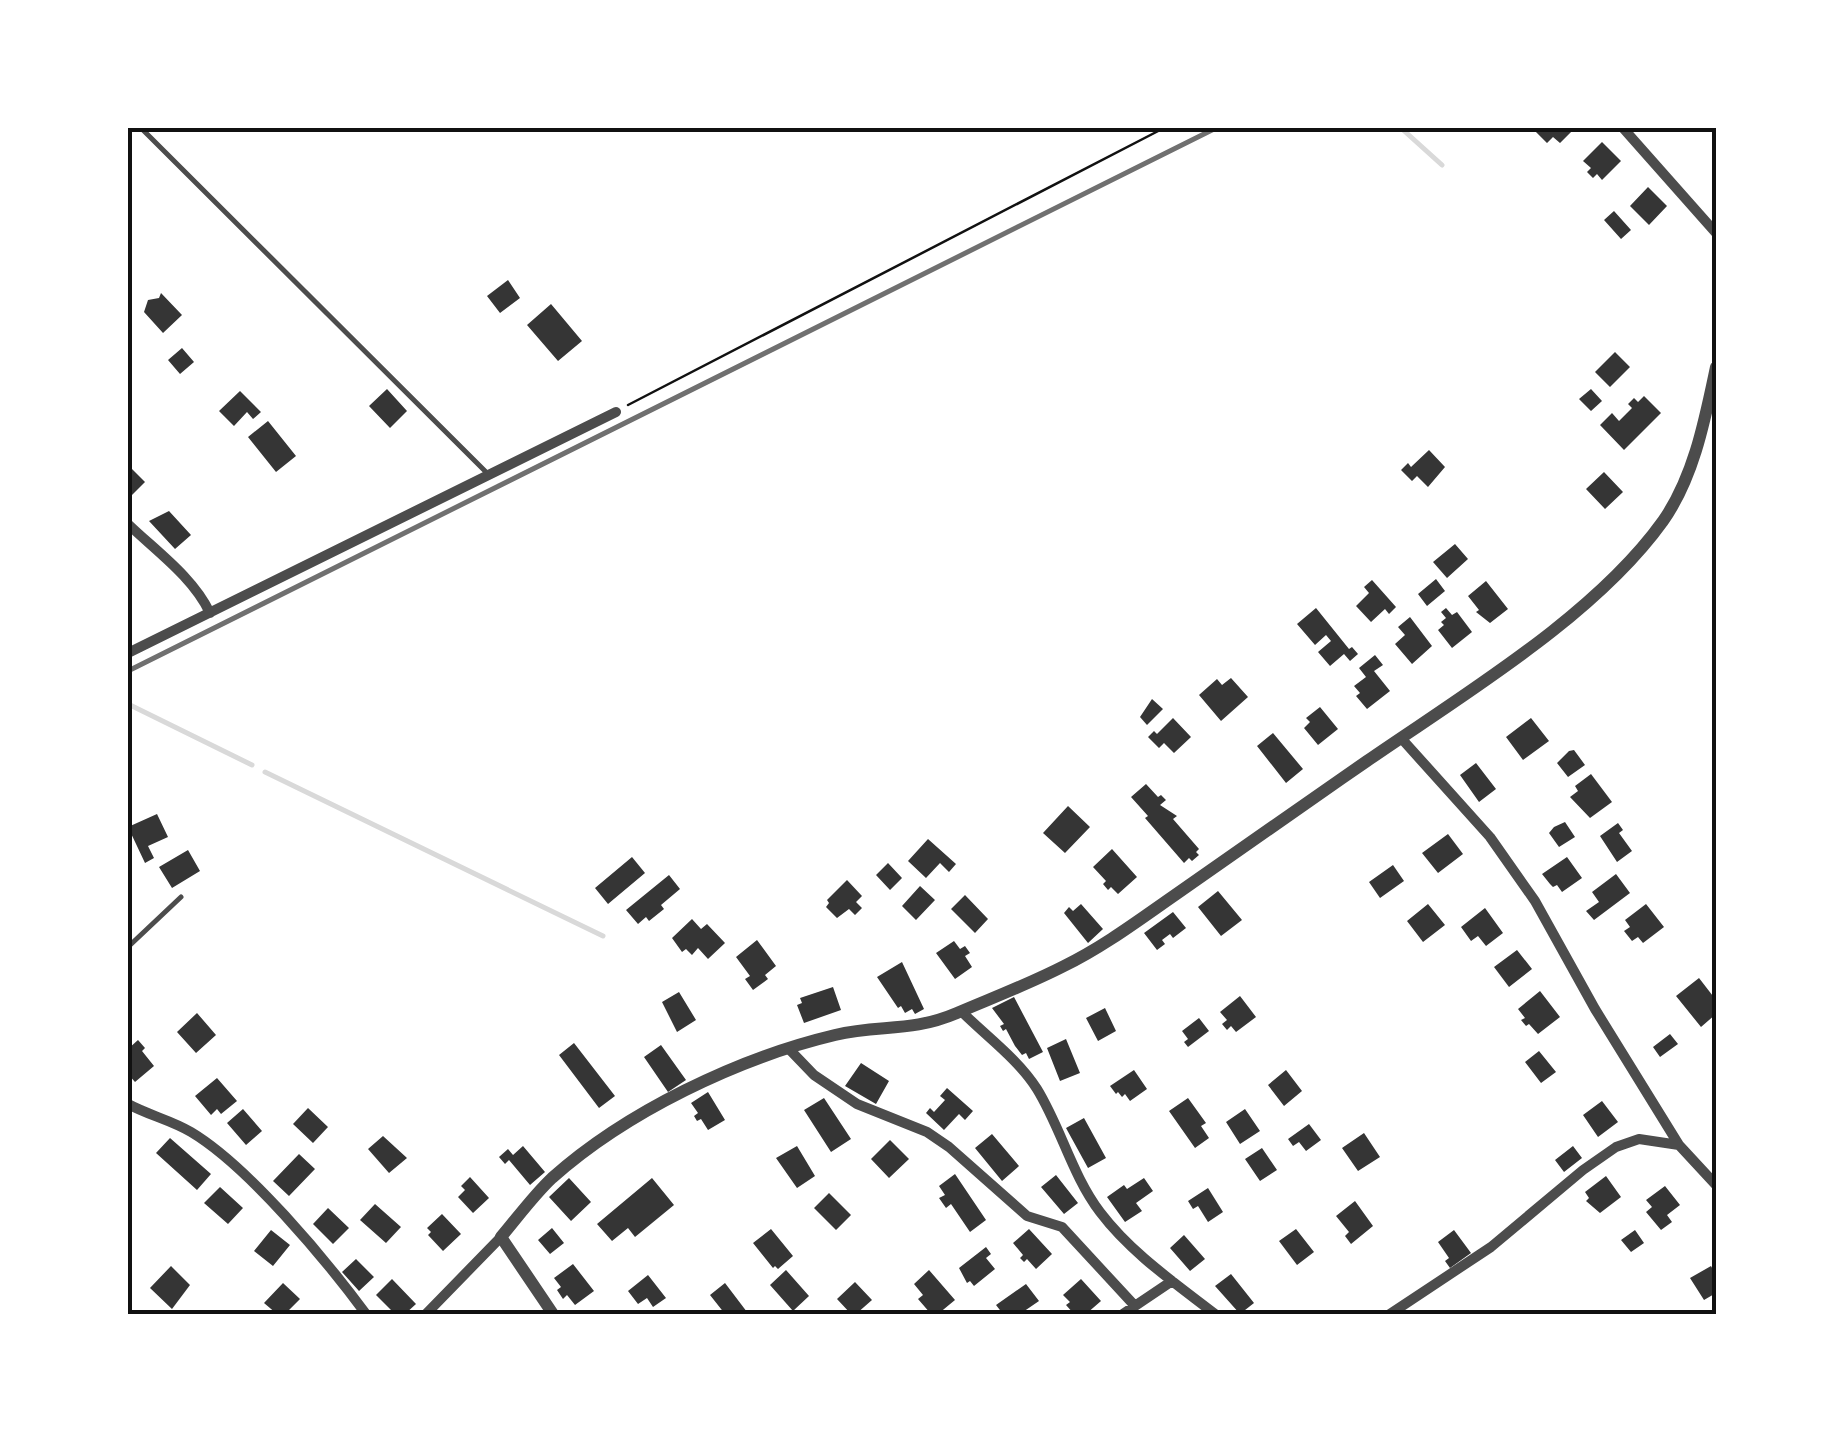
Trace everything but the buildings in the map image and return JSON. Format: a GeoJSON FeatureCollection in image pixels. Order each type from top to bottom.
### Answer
{"type":"FeatureCollection","features":[{"type":"Feature","properties":{"kind":"street"},"geometry":{"type":"LineString","coordinates":[[1622,128],[1716,234]]}},
{"type":"Feature","properties":{"kind":"street"},"geometry":{"type":"LineString","coordinates":[[426,1314],[548,1182],[594,1143],[706,1082],[789,1048],[840,1033],[920,1026],[1064,967],[1401,738],[1551,630],[1625,567],[1665,518],[1694,460],[1716,368]]}},
{"type":"Feature","properties":{"kind":"street"},"geometry":{"type":"LineString","coordinates":[[128,652],[616,412]]}},
{"type":"Feature","properties":{"kind":"street"},"geometry":{"type":"LineString","coordinates":[[128,524],[189,582],[210,612]]}},
{"type":"Feature","properties":{"kind":"street"},"geometry":{"type":"LineString","coordinates":[[1401,738],[1490,838],[1535,901],[1594,1009],[1679,1145],[1716,1184]]}},
{"type":"Feature","properties":{"kind":"street"},"geometry":{"type":"LineString","coordinates":[[962,1012],[1036,1088],[1070,1162],[1098,1210],[1120,1237],[1215,1314]]}},
{"type":"Feature","properties":{"kind":"street"},"geometry":{"type":"LineString","coordinates":[[789,1048],[814,1074],[857,1104],[927,1132],[949,1147],[1027,1216],[1062,1227],[1134,1306]]}},
{"type":"Feature","properties":{"kind":"street"},"geometry":{"type":"LineString","coordinates":[[131,1108],[190,1131],[219,1152],[261,1193],[366,1314]]}},
{"type":"Feature","properties":{"kind":"street"},"geometry":{"type":"LineString","coordinates":[[1390,1314],[1491,1247],[1616,1147],[1639,1139],[1679,1145]]}},
{"type":"Feature","properties":{"kind":"street"},"geometry":{"type":"LineString","coordinates":[[501,1237],[553,1314]]}},
{"type":"Feature","properties":{"kind":"street"},"geometry":{"type":"LineString","coordinates":[[1123,1314],[1172,1281]]}},
{"type":"Feature","properties":{"kind":"lane"},"geometry":{"type":"LineString","coordinates":[[141,128],[488,474]]}},
{"type":"Feature","properties":{"kind":"lane"},"geometry":{"type":"LineString","coordinates":[[128,946],[182,896]]}},
{"type":"Feature","properties":{"kind":"path"},"geometry":{"type":"LineString","coordinates":[[616,412],[1164,128]]}},
{"type":"Feature","properties":{"kind":"waterway"},"geometry":{"type":"LineString","coordinates":[[1401,128],[1442,165]]}},
{"type":"Feature","properties":{"kind":"waterway"},"geometry":{"type":"LineString","coordinates":[[128,704],[252,765]]}},
{"type":"Feature","properties":{"kind":"waterway"},"geometry":{"type":"LineString","coordinates":[[265,772],[603,936]]}},
{"type":"Feature","properties":{"kind":"railway"},"geometry":{"type":"LineString","coordinates":[[128,671],[1216,128]]}}]}
